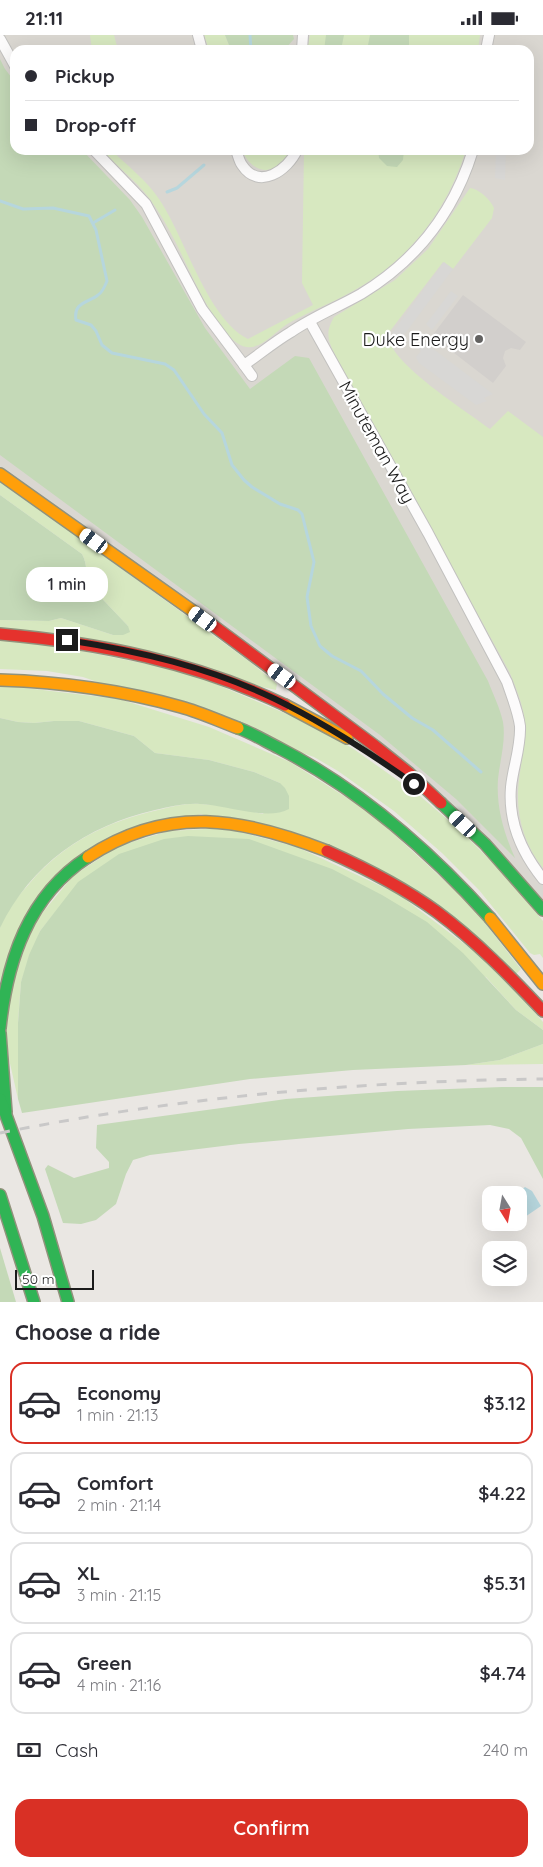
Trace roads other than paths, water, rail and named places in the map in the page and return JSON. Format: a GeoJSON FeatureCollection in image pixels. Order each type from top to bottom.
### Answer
{"type":"FeatureCollection","features":[{"type":"Feature","properties":{"kind":"main road"},"geometry":{"type":"LineString","coordinates":[[0,474],[382,750],[417,779],[485,844],[543,910]]}},
{"type":"Feature","properties":{"kind":"main road"},"geometry":{"type":"LineString","coordinates":[[0,634],[59,639],[113,647],[184,664],[217,675],[272,697],[361,746],[441,803]]}},
{"type":"Feature","properties":{"kind":"main road"},"geometry":{"type":"LineString","coordinates":[[0,680],[52,682],[117,691],[166,703],[229,725],[270,743],[310,764],[375,808],[418,843],[490,917],[543,984]]}},
{"type":"Feature","properties":{"kind":"main road"},"geometry":{"type":"LineString","coordinates":[[0,1029],[4,985],[14,949],[32,915],[62,877],[91,854],[122,837],[169,823],[196,821],[230,823],[277,833],[330,852],[382,878],[435,911],[465,934],[492,957],[543,1011]]}},
{"type":"Feature","properties":{"kind":"main road"},"geometry":{"type":"LineString","coordinates":[[0,1033],[7,1118]]}},
{"type":"Feature","properties":{"kind":"main road"},"geometry":{"type":"LineString","coordinates":[[0,1099],[43,1216],[68,1302]]}},
{"type":"Feature","properties":{"kind":"main road"},"geometry":{"type":"LineString","coordinates":[[0,1195],[34,1302]]}},
{"type":"Feature","properties":{"kind":"street"},"geometry":{"type":"LineString","coordinates":[[0,39],[10,57]]}},
{"type":"Feature","properties":{"kind":"street"},"geometry":{"type":"LineString","coordinates":[[99,155],[146,204],[202,309],[252,376]]}},
{"type":"Feature","properties":{"kind":"street"},"geometry":{"type":"LineString","coordinates":[[238,155],[241,165],[249,173],[259,177],[269,177],[281,172],[292,162],[295,155]]}},
{"type":"Feature","properties":{"kind":"street"},"geometry":{"type":"LineString","coordinates":[[244,365],[292,331],[376,285],[417,249],[451,205],[461,187],[472,155]]}},
{"type":"Feature","properties":{"kind":"street","name":"Minuteman Way"},"geometry":{"type":"LineString","coordinates":[[310,321],[428,533],[507,682],[516,707],[520,726],[519,745],[511,788],[512,819],[522,850],[543,879]]}},
{"type":"Feature","properties":{"kind":"water"},"geometry":{"type":"Polygon","coordinates":[[[528,1189],[532,1191],[541,1206],[528,1215],[528,1189]]]}},
{"type":"Feature","properties":{"kind":"waterway"},"geometry":{"type":"LineString","coordinates":[[250,35],[251,45]]}},
{"type":"Feature","properties":{"kind":"waterway"},"geometry":{"type":"LineString","coordinates":[[167,192],[177,188],[204,165]]}},
{"type":"Feature","properties":{"kind":"waterway"},"geometry":{"type":"LineString","coordinates":[[0,201],[23,209],[53,208],[89,216],[96,230],[107,281],[99,294],[79,306],[76,320],[91,325],[102,345],[112,353],[165,364],[174,370],[204,414],[222,433],[232,465],[244,480],[280,504],[298,510],[302,514],[314,562],[307,597],[311,626],[320,646],[332,656],[361,671],[383,694],[412,718],[433,730],[481,772]]}},
{"type":"Feature","properties":{"kind":"waterway"},"geometry":{"type":"LineString","coordinates":[[93,223],[115,210]]}},
{"type":"Feature","properties":{"kind":"railway"},"geometry":{"type":"LineString","coordinates":[[0,1133],[67,1120],[270,1093],[406,1083],[543,1079]]}},
{"type":"Feature","properties":{"kind":"place","name":"Duke Energy"},"geometry":{"type":"Point","coordinates":[479,339]}}]}
